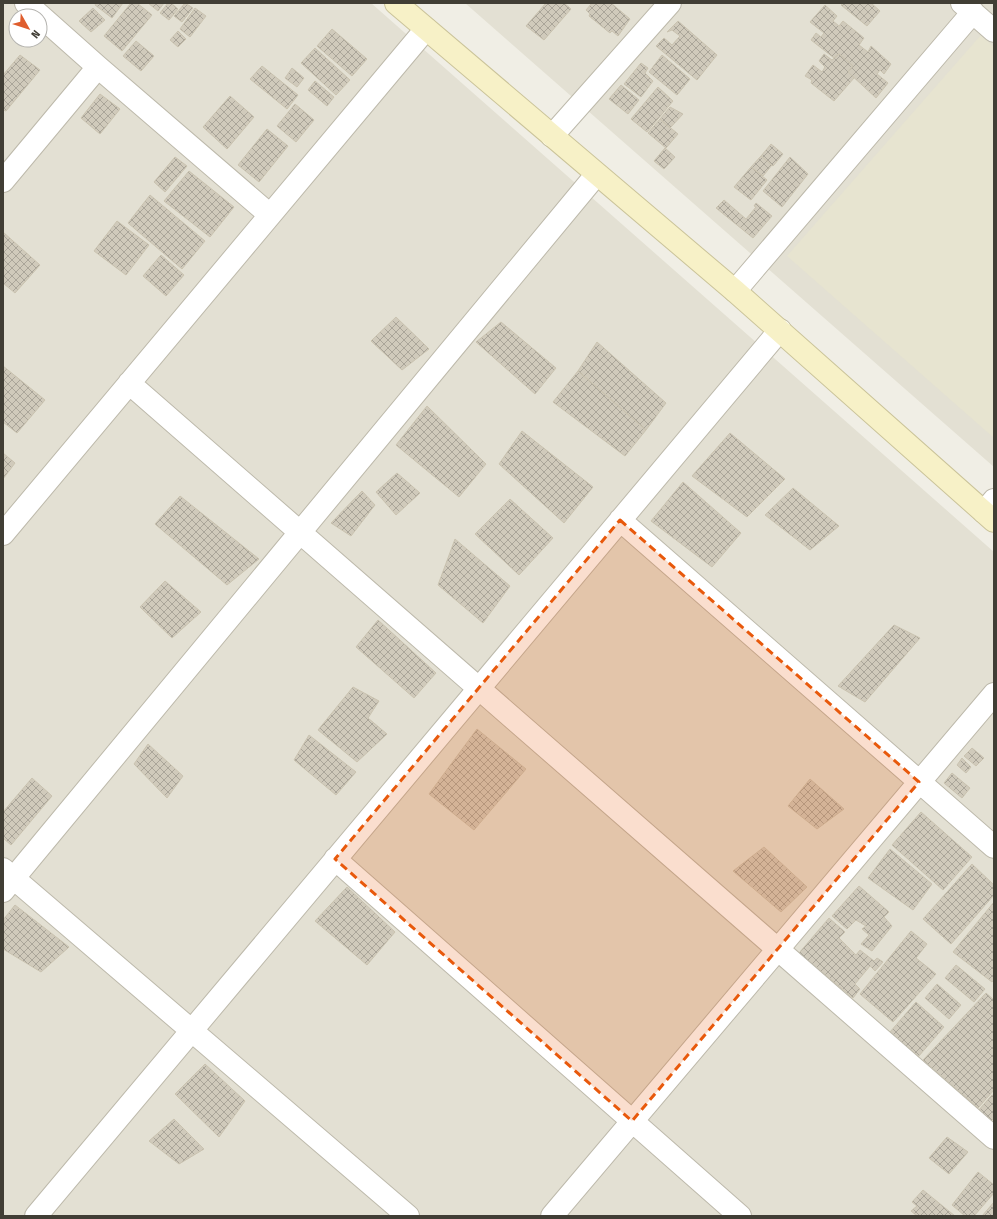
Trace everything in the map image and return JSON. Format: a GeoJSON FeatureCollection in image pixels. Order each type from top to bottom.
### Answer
{"type":"FeatureCollection","features":[{"type":"Feature","properties":{"kind":"street"},"geometry":{"type":"LineString","coordinates":[[26,3],[98,68],[270,215]]}},
{"type":"Feature","properties":{"kind":"street"},"geometry":{"type":"LineString","coordinates":[[396,3],[991,511]]}},
{"type":"Feature","properties":{"kind":"street"},"geometry":{"type":"LineString","coordinates":[[552,136],[670,3]]}},
{"type":"Feature","properties":{"kind":"street"},"geometry":{"type":"LineString","coordinates":[[734,291],[967,8],[994,31]]}},
{"type":"Feature","properties":{"kind":"street"},"geometry":{"type":"LineString","coordinates":[[3,534],[426,29]]}},
{"type":"Feature","properties":{"kind":"street"},"geometry":{"type":"LineString","coordinates":[[3,181],[98,68]]}},
{"type":"Feature","properties":{"kind":"street"},"geometry":{"type":"LineString","coordinates":[[408,1216],[192,1030],[7,879],[300,532],[596,175]]}},
{"type":"Feature","properties":{"kind":"street"},"geometry":{"type":"LineString","coordinates":[[46,1212],[192,1030],[780,330]]}},
{"type":"Feature","properties":{"kind":"street"},"geometry":{"type":"LineString","coordinates":[[129,383],[994,1138]]}},
{"type":"Feature","properties":{"kind":"street"},"geometry":{"type":"LineString","coordinates":[[620,520],[994,847]]}},
{"type":"Feature","properties":{"kind":"street"},"geometry":{"type":"LineString","coordinates":[[552,1216],[994,694]]}},
{"type":"Feature","properties":{"kind":"street"},"geometry":{"type":"LineString","coordinates":[[335,860],[740,1216]]}},
{"type":"Feature","properties":{"kind":"highlighted area"},"geometry":{"type":"Polygon","coordinates":[[[620,520],[919,782],[632,1121],[335,859],[620,520]]]}},
{"type":"Feature","properties":{"kind":"shaded area"},"geometry":{"type":"Polygon","coordinates":[[[3,3],[371,3],[994,552],[994,1216],[3,1216],[3,3]]]}},
{"type":"Feature","properties":{"kind":"shaded area"},"geometry":{"type":"Polygon","coordinates":[[[465,3],[994,3],[994,467],[465,3]]]}},
{"type":"Feature","properties":{"kind":"shaded area"},"geometry":{"type":"Polygon","coordinates":[[[981,35],[994,47],[994,438],[787,256],[981,35]]]}},
{"type":"Feature","properties":{"kind":"building"},"geometry":{"type":"Polygon","coordinates":[[[96,3],[123,3],[112,18],[95,5],[96,3]]]}},
{"type":"Feature","properties":{"kind":"building"},"geometry":{"type":"Polygon","coordinates":[[[131,3],[137,3],[152,15],[122,51],[104,36],[131,3]]]}},
{"type":"Feature","properties":{"kind":"building"},"geometry":{"type":"Polygon","coordinates":[[[148,3],[164,3],[158,11],[148,3]]]}},
{"type":"Feature","properties":{"kind":"building"},"geometry":{"type":"Polygon","coordinates":[[[168,3],[171,3],[178,9],[169,20],[160,13],[168,3]]]}},
{"type":"Feature","properties":{"kind":"building"},"geometry":{"type":"Polygon","coordinates":[[[185,3],[193,8],[182,22],[174,16],[185,3]]]}},
{"type":"Feature","properties":{"kind":"building"},"geometry":{"type":"Polygon","coordinates":[[[546,3],[564,3],[571,9],[544,40],[526,26],[546,3]]]}},
{"type":"Feature","properties":{"kind":"building"},"geometry":{"type":"Polygon","coordinates":[[[592,3],[611,3],[630,19],[618,36],[612,31],[610,33],[589,16],[590,14],[586,10],[592,3]]]}},
{"type":"Feature","properties":{"kind":"building"},"geometry":{"type":"Polygon","coordinates":[[[844,3],[871,3],[880,11],[867,26],[841,5],[844,3]]]}},
{"type":"Feature","properties":{"kind":"building"},"geometry":{"type":"Polygon","coordinates":[[[825,5],[837,16],[833,21],[839,26],[843,21],[864,38],[859,45],[868,52],[871,46],[891,64],[884,74],[880,70],[877,74],[888,83],[876,98],[848,72],[853,66],[839,54],[834,58],[811,40],[816,33],[821,37],[824,33],[810,22],[825,5]]]}},
{"type":"Feature","properties":{"kind":"building"},"geometry":{"type":"Polygon","coordinates":[[[93,8],[105,20],[91,32],[79,21],[93,8]]]}},
{"type":"Feature","properties":{"kind":"building"},"geometry":{"type":"Polygon","coordinates":[[[195,8],[206,16],[190,37],[180,29],[195,8]]]}},
{"type":"Feature","properties":{"kind":"building"},"geometry":{"type":"Polygon","coordinates":[[[678,21],[717,55],[697,80],[656,46],[664,38],[672,45],[680,36],[672,30],[667,32],[678,21]]]}},
{"type":"Feature","properties":{"kind":"building"},"geometry":{"type":"Polygon","coordinates":[[[332,29],[367,59],[352,76],[317,46],[332,29]]]}},
{"type":"Feature","properties":{"kind":"building"},"geometry":{"type":"Polygon","coordinates":[[[178,31],[186,39],[178,47],[170,40],[178,31]]]}},
{"type":"Feature","properties":{"kind":"building"},"geometry":{"type":"Polygon","coordinates":[[[136,41],[154,56],[141,71],[123,56],[136,41]]]}},
{"type":"Feature","properties":{"kind":"building"},"geometry":{"type":"Polygon","coordinates":[[[315,48],[350,80],[336,95],[301,63],[315,48]]]}},
{"type":"Feature","properties":{"kind":"building"},"geometry":{"type":"Polygon","coordinates":[[[824,54],[832,60],[839,54],[853,66],[848,72],[854,78],[834,101],[811,83],[812,80],[805,76],[813,65],[822,72],[825,67],[819,61],[824,54]]]}},
{"type":"Feature","properties":{"kind":"building"},"geometry":{"type":"Polygon","coordinates":[[[20,55],[40,70],[6,111],[3,110],[3,75],[20,55]]]}},
{"type":"Feature","properties":{"kind":"building"},"geometry":{"type":"Polygon","coordinates":[[[662,55],[690,79],[677,95],[649,72],[662,55]]]}},
{"type":"Feature","properties":{"kind":"building"},"geometry":{"type":"Polygon","coordinates":[[[641,63],[648,68],[645,73],[653,81],[641,97],[624,84],[641,63]]]}},
{"type":"Feature","properties":{"kind":"building"},"geometry":{"type":"Polygon","coordinates":[[[262,66],[298,95],[287,109],[250,79],[262,66]]]}},
{"type":"Feature","properties":{"kind":"building"},"geometry":{"type":"Polygon","coordinates":[[[292,68],[304,78],[297,87],[285,78],[292,68]]]}},
{"type":"Feature","properties":{"kind":"building"},"geometry":{"type":"Polygon","coordinates":[[[315,81],[334,97],[327,106],[308,90],[315,81]]]}},
{"type":"Feature","properties":{"kind":"building"},"geometry":{"type":"Polygon","coordinates":[[[621,85],[639,100],[628,114],[609,99],[621,85]]]}},
{"type":"Feature","properties":{"kind":"building"},"geometry":{"type":"Polygon","coordinates":[[[658,87],[673,101],[647,132],[631,119],[658,87]]]}},
{"type":"Feature","properties":{"kind":"building"},"geometry":{"type":"Polygon","coordinates":[[[100,94],[120,109],[100,134],[81,118],[100,94]]]}},
{"type":"Feature","properties":{"kind":"building"},"geometry":{"type":"Polygon","coordinates":[[[230,96],[254,117],[227,149],[203,127],[230,96]]]}},
{"type":"Feature","properties":{"kind":"building"},"geometry":{"type":"Polygon","coordinates":[[[295,104],[314,120],[296,142],[277,126],[295,104]]]}},
{"type":"Feature","properties":{"kind":"building"},"geometry":{"type":"Polygon","coordinates":[[[670,107],[683,114],[670,128],[660,119],[670,107]]]}},
{"type":"Feature","properties":{"kind":"building"},"geometry":{"type":"Polygon","coordinates":[[[660,119],[678,134],[666,148],[648,133],[660,119]]]}},
{"type":"Feature","properties":{"kind":"building"},"geometry":{"type":"Polygon","coordinates":[[[267,129],[288,146],[259,182],[238,165],[267,129]]]}},
{"type":"Feature","properties":{"kind":"building"},"geometry":{"type":"Polygon","coordinates":[[[771,144],[783,154],[773,166],[761,156],[771,144]]]}},
{"type":"Feature","properties":{"kind":"building"},"geometry":{"type":"Polygon","coordinates":[[[665,148],[675,157],[664,169],[654,161],[665,148]]]}},
{"type":"Feature","properties":{"kind":"building"},"geometry":{"type":"Polygon","coordinates":[[[761,156],[772,165],[763,176],[751,167],[761,156]]]}},
{"type":"Feature","properties":{"kind":"building"},"geometry":{"type":"Polygon","coordinates":[[[175,157],[187,166],[165,192],[154,182],[175,157]]]}},
{"type":"Feature","properties":{"kind":"building"},"geometry":{"type":"Polygon","coordinates":[[[790,157],[808,174],[782,207],[763,191],[790,157]]]}},
{"type":"Feature","properties":{"kind":"building"},"geometry":{"type":"Polygon","coordinates":[[[751,167],[767,180],[751,200],[734,187],[751,167]]]}},
{"type":"Feature","properties":{"kind":"building"},"geometry":{"type":"Polygon","coordinates":[[[189,171],[234,207],[210,237],[164,201],[189,171]]]}},
{"type":"Feature","properties":{"kind":"building"},"geometry":{"type":"Polygon","coordinates":[[[150,195],[205,241],[182,269],[128,223],[150,195]]]}},
{"type":"Feature","properties":{"kind":"building"},"geometry":{"type":"Polygon","coordinates":[[[724,200],[746,219],[756,207],[754,206],[756,203],[772,216],[753,238],[716,208],[724,200]]]}},
{"type":"Feature","properties":{"kind":"building"},"geometry":{"type":"Polygon","coordinates":[[[117,221],[149,245],[126,275],[94,251],[117,221]]]}},
{"type":"Feature","properties":{"kind":"building"},"geometry":{"type":"Polygon","coordinates":[[[3,232],[40,265],[15,293],[3,283],[3,232]]]}},
{"type":"Feature","properties":{"kind":"building"},"geometry":{"type":"Polygon","coordinates":[[[161,255],[184,275],[166,296],[143,276],[161,255]]]}},
{"type":"Feature","properties":{"kind":"building"},"geometry":{"type":"Polygon","coordinates":[[[396,317],[429,349],[402,370],[371,341],[396,317]]]}},
{"type":"Feature","properties":{"kind":"building"},"geometry":{"type":"Polygon","coordinates":[[[501,322],[556,368],[535,394],[476,342],[501,322]]]}},
{"type":"Feature","properties":{"kind":"building"},"geometry":{"type":"Polygon","coordinates":[[[597,342],[666,403],[646,430],[578,371],[597,342]]]}},
{"type":"Feature","properties":{"kind":"building"},"geometry":{"type":"Polygon","coordinates":[[[3,366],[45,400],[17,433],[3,422],[3,366]]]}},
{"type":"Feature","properties":{"kind":"building"},"geometry":{"type":"Polygon","coordinates":[[[578,371],[646,430],[625,456],[553,402],[578,371]]]}},
{"type":"Feature","properties":{"kind":"building"},"geometry":{"type":"Polygon","coordinates":[[[427,406],[486,464],[459,497],[396,445],[427,406]]]}},
{"type":"Feature","properties":{"kind":"building"},"geometry":{"type":"Polygon","coordinates":[[[522,431],[593,487],[564,523],[499,464],[522,431]]]}},
{"type":"Feature","properties":{"kind":"building"},"geometry":{"type":"Polygon","coordinates":[[[730,433],[785,479],[747,517],[692,476],[730,433]]]}},
{"type":"Feature","properties":{"kind":"building"},"geometry":{"type":"Polygon","coordinates":[[[3,453],[15,463],[3,479],[3,453]]]}},
{"type":"Feature","properties":{"kind":"building"},"geometry":{"type":"Polygon","coordinates":[[[397,473],[420,493],[396,515],[376,492],[397,473]]]}},
{"type":"Feature","properties":{"kind":"building"},"geometry":{"type":"Polygon","coordinates":[[[683,482],[741,533],[712,567],[651,521],[683,482]]]}},
{"type":"Feature","properties":{"kind":"building"},"geometry":{"type":"Polygon","coordinates":[[[793,488],[839,526],[810,550],[765,515],[793,488]]]}},
{"type":"Feature","properties":{"kind":"building"},"geometry":{"type":"Polygon","coordinates":[[[362,491],[375,505],[351,536],[331,523],[362,491]]]}},
{"type":"Feature","properties":{"kind":"building"},"geometry":{"type":"Polygon","coordinates":[[[180,496],[259,559],[227,585],[155,524],[180,496]]]}},
{"type":"Feature","properties":{"kind":"building"},"geometry":{"type":"Polygon","coordinates":[[[510,499],[553,538],[519,575],[475,534],[510,499]]]}},
{"type":"Feature","properties":{"kind":"building"},"geometry":{"type":"Polygon","coordinates":[[[455,539],[510,586],[483,623],[438,585],[455,539]]]}},
{"type":"Feature","properties":{"kind":"building"},"geometry":{"type":"Polygon","coordinates":[[[165,581],[201,612],[172,638],[140,607],[165,581]]]}},
{"type":"Feature","properties":{"kind":"building"},"geometry":{"type":"Polygon","coordinates":[[[378,620],[436,673],[414,698],[356,647],[378,620]]]}},
{"type":"Feature","properties":{"kind":"building"},"geometry":{"type":"Polygon","coordinates":[[[894,625],[920,638],[865,702],[838,686],[894,625]]]}},
{"type":"Feature","properties":{"kind":"building"},"geometry":{"type":"Polygon","coordinates":[[[353,687],[379,701],[368,718],[387,734],[357,762],[318,730],[353,687]]]}},
{"type":"Feature","properties":{"kind":"building"},"geometry":{"type":"Polygon","coordinates":[[[477,729],[526,769],[474,830],[429,794],[477,729]]]}},
{"type":"Feature","properties":{"kind":"building"},"geometry":{"type":"Polygon","coordinates":[[[309,735],[356,772],[336,795],[294,760],[309,735]]]}},
{"type":"Feature","properties":{"kind":"building"},"geometry":{"type":"Polygon","coordinates":[[[148,744],[183,776],[167,798],[134,764],[148,744]]]}},
{"type":"Feature","properties":{"kind":"building"},"geometry":{"type":"Polygon","coordinates":[[[972,748],[984,758],[976,766],[964,756],[972,748]]]}},
{"type":"Feature","properties":{"kind":"building"},"geometry":{"type":"Polygon","coordinates":[[[962,758],[971,767],[966,773],[957,765],[962,758]]]}},
{"type":"Feature","properties":{"kind":"building"},"geometry":{"type":"Polygon","coordinates":[[[952,773],[970,788],[962,798],[944,783],[952,773]]]}},
{"type":"Feature","properties":{"kind":"building"},"geometry":{"type":"Polygon","coordinates":[[[32,778],[52,796],[11,845],[3,838],[3,812],[32,778]]]}},
{"type":"Feature","properties":{"kind":"building"},"geometry":{"type":"Polygon","coordinates":[[[810,779],[844,809],[817,829],[788,806],[810,779]]]}},
{"type":"Feature","properties":{"kind":"building"},"geometry":{"type":"Polygon","coordinates":[[[921,812],[972,857],[943,890],[892,845],[921,812]]]}},
{"type":"Feature","properties":{"kind":"building"},"geometry":{"type":"Polygon","coordinates":[[[764,847],[807,887],[781,912],[733,871],[764,847]]]}},
{"type":"Feature","properties":{"kind":"building"},"geometry":{"type":"Polygon","coordinates":[[[890,849],[932,884],[913,910],[868,878],[890,849]]]}},
{"type":"Feature","properties":{"kind":"building"},"geometry":{"type":"Polygon","coordinates":[[[972,864],[994,885],[994,895],[951,944],[923,919],[972,864]]]}},
{"type":"Feature","properties":{"kind":"building"},"geometry":{"type":"Polygon","coordinates":[[[859,886],[889,912],[884,917],[892,926],[872,951],[861,944],[869,935],[862,929],[866,926],[856,920],[847,929],[832,916],[859,886]]]}},
{"type":"Feature","properties":{"kind":"building"},"geometry":{"type":"Polygon","coordinates":[[[347,887],[395,932],[367,965],[315,921],[347,887]]]}},
{"type":"Feature","properties":{"kind":"building"},"geometry":{"type":"Polygon","coordinates":[[[994,902],[994,980],[992,982],[953,952],[994,902]]]}},
{"type":"Feature","properties":{"kind":"building"},"geometry":{"type":"Polygon","coordinates":[[[15,905],[69,947],[41,972],[3,949],[3,920],[15,905]]]}},
{"type":"Feature","properties":{"kind":"building"},"geometry":{"type":"Polygon","coordinates":[[[829,918],[845,932],[839,938],[856,955],[860,950],[874,961],[877,958],[883,962],[875,971],[870,966],[855,984],[860,989],[853,998],[799,953],[829,918]]]}},
{"type":"Feature","properties":{"kind":"building"},"geometry":{"type":"Polygon","coordinates":[[[911,931],[927,944],[916,958],[936,974],[893,1022],[860,994],[911,931]]]}},
{"type":"Feature","properties":{"kind":"building"},"geometry":{"type":"Polygon","coordinates":[[[956,965],[985,989],[974,1002],[945,978],[956,965]]]}},
{"type":"Feature","properties":{"kind":"building"},"geometry":{"type":"Polygon","coordinates":[[[937,984],[961,1005],[949,1019],[925,998],[937,984]]]}},
{"type":"Feature","properties":{"kind":"building"},"geometry":{"type":"Polygon","coordinates":[[[986,993],[994,1000],[994,1090],[978,1108],[923,1060],[986,993]]]}},
{"type":"Feature","properties":{"kind":"building"},"geometry":{"type":"Polygon","coordinates":[[[916,1002],[944,1027],[918,1057],[890,1032],[916,1002]]]}},
{"type":"Feature","properties":{"kind":"building"},"geometry":{"type":"Polygon","coordinates":[[[205,1064],[245,1101],[219,1137],[175,1094],[205,1064]]]}},
{"type":"Feature","properties":{"kind":"building"},"geometry":{"type":"Polygon","coordinates":[[[992,1095],[994,1096],[994,1118],[991,1121],[978,1111],[992,1095]]]}},
{"type":"Feature","properties":{"kind":"building"},"geometry":{"type":"Polygon","coordinates":[[[174,1119],[204,1149],[179,1164],[149,1141],[174,1119]]]}},
{"type":"Feature","properties":{"kind":"building"},"geometry":{"type":"Polygon","coordinates":[[[947,1137],[968,1152],[949,1174],[929,1158],[947,1137]]]}},
{"type":"Feature","properties":{"kind":"building"},"geometry":{"type":"Polygon","coordinates":[[[978,1172],[994,1185],[994,1193],[974,1216],[965,1216],[952,1205],[978,1172]]]}},
{"type":"Feature","properties":{"kind":"building"},"geometry":{"type":"Polygon","coordinates":[[[923,1190],[955,1216],[917,1216],[911,1211],[917,1206],[912,1202],[923,1190]]]}},
{"type":"Feature","properties":{"kind":"building"},"geometry":{"type":"Polygon","coordinates":[[[994,1202],[994,1216],[982,1216],[994,1202]]]}}]}
